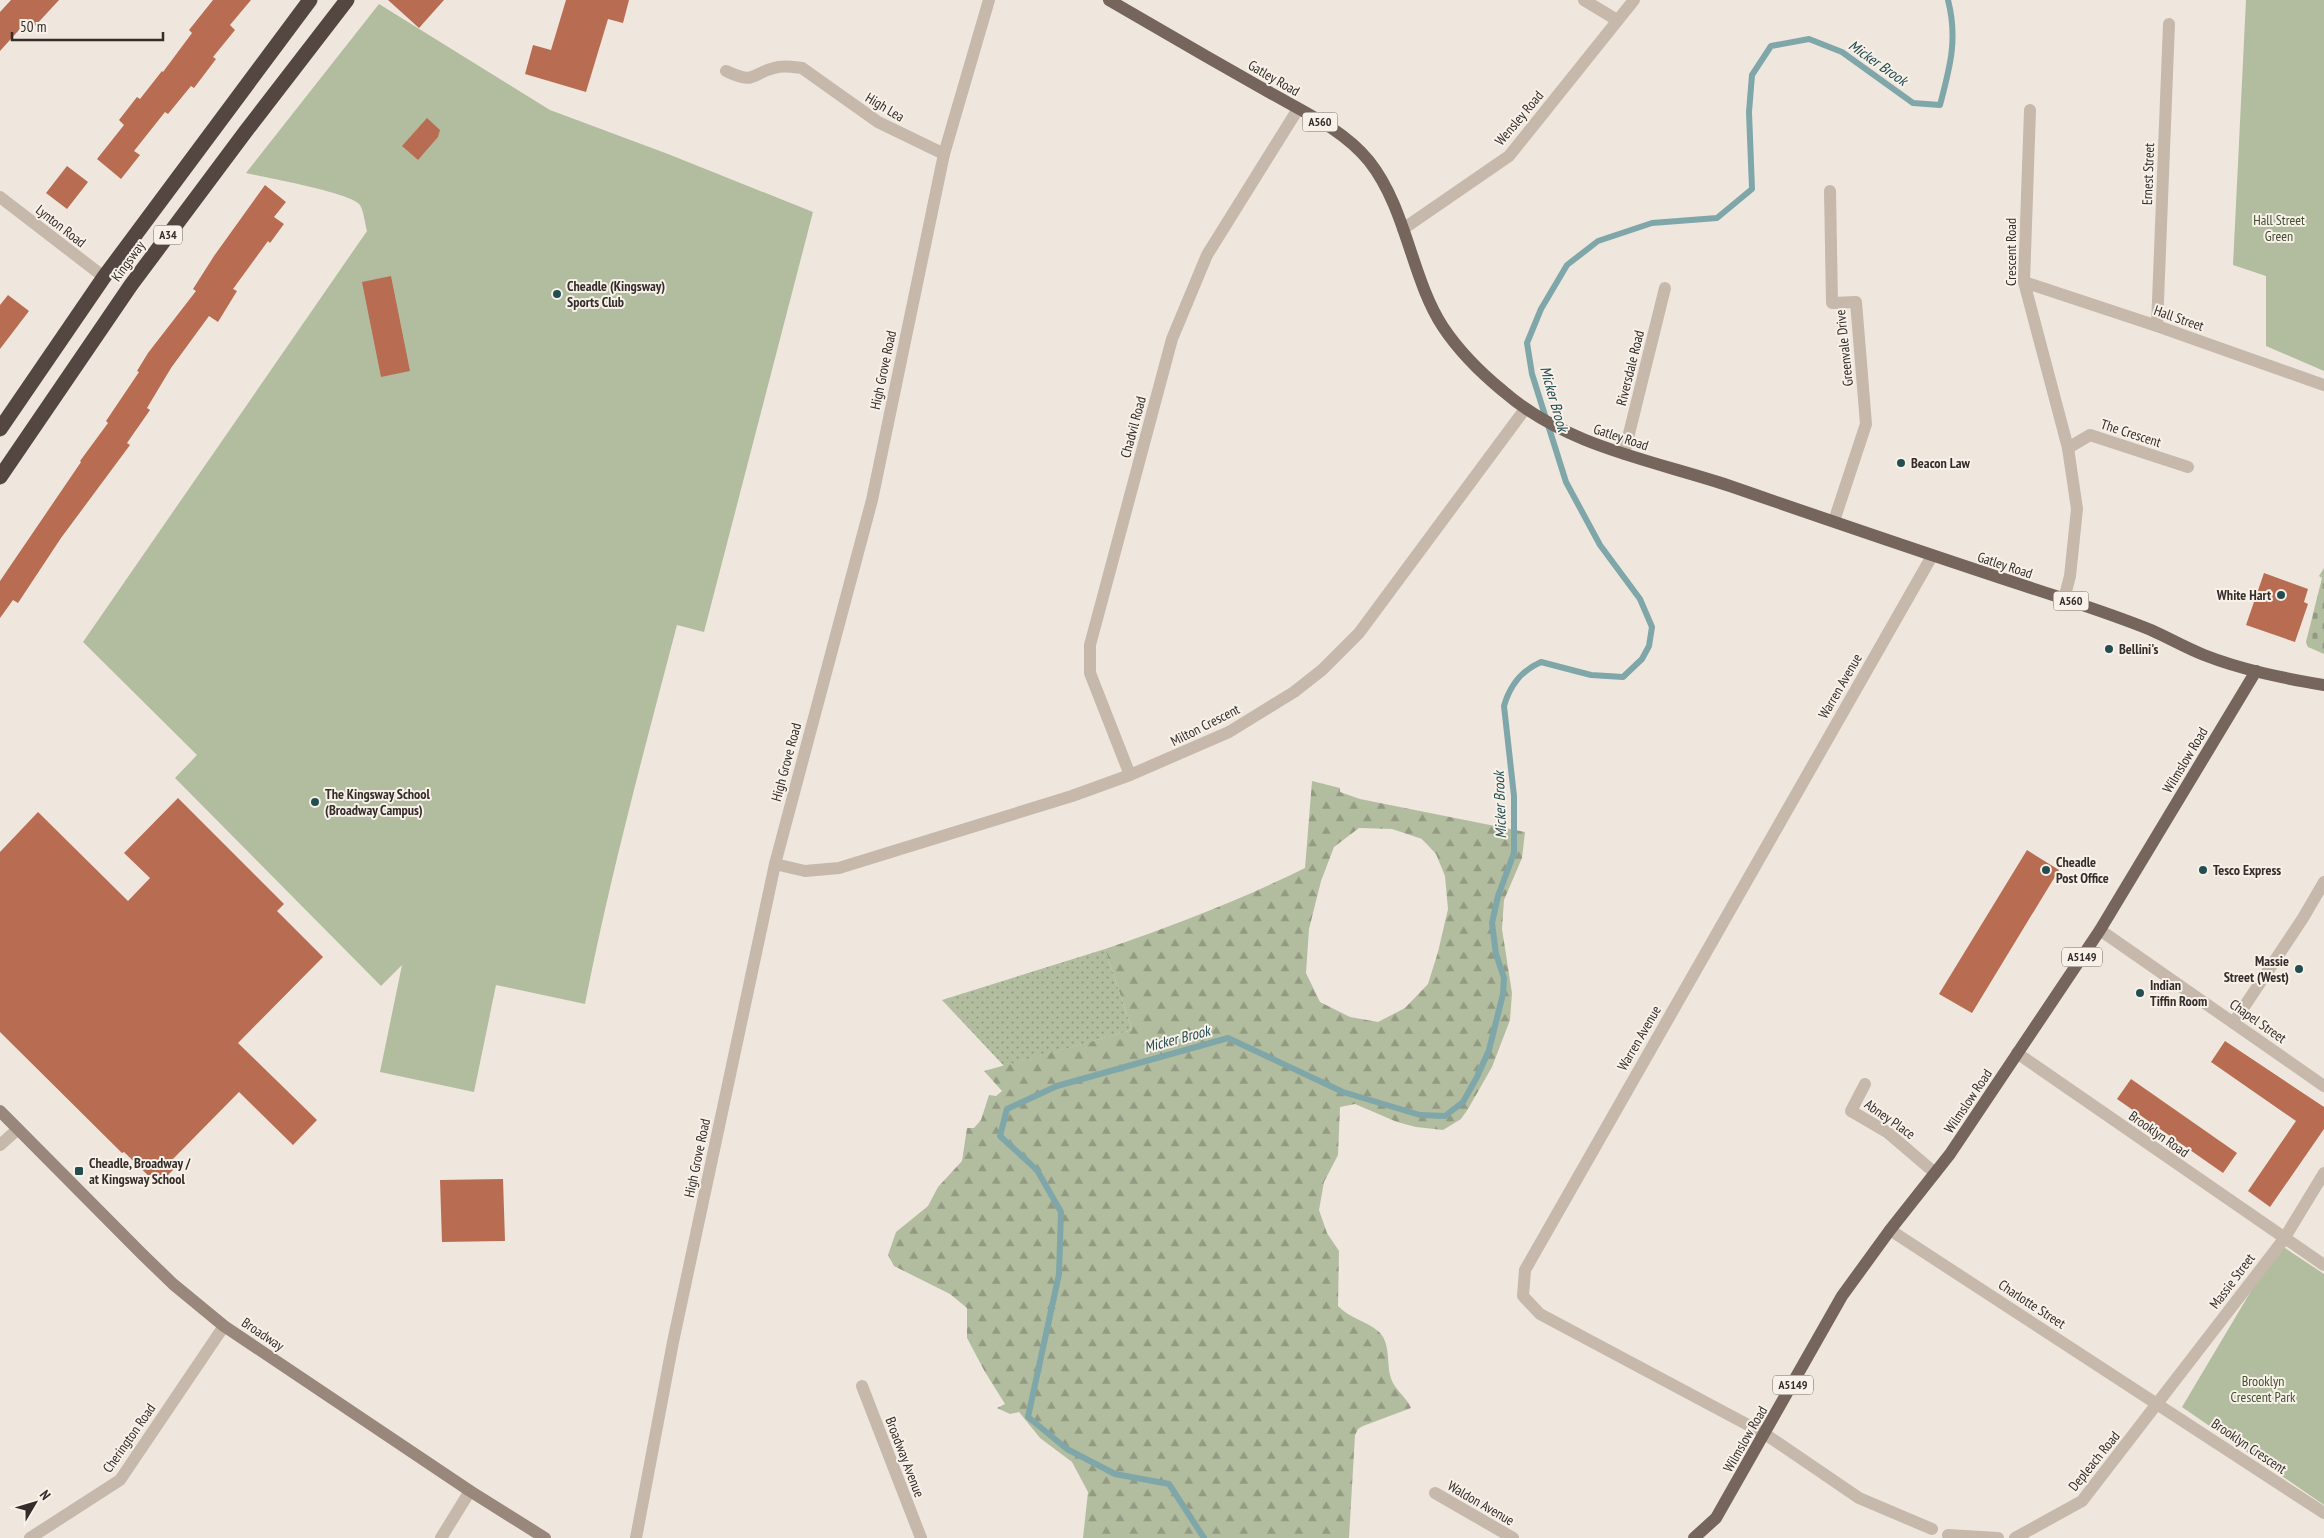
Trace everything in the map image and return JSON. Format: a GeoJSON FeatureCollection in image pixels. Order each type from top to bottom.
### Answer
{"type":"FeatureCollection","features":[{"type":"Feature","properties":{"kind":"highway","name":"Kingsway"},"geometry":{"type":"LineString","coordinates":[[0,429],[104,277],[310,0]]}},
{"type":"Feature","properties":{"kind":"highway","name":"Kingsway"},"geometry":{"type":"LineString","coordinates":[[0,478],[131,285],[347,0]]}},
{"type":"Feature","properties":{"kind":"main road","name":"Gatley Road"},"geometry":{"type":"LineString","coordinates":[[1109,0],[1298,109],[1347,140],[1369,161],[1384,184],[1431,303],[1443,326],[1483,373],[1528,411],[1584,441],[1834,521],[1932,556],[2064,599],[2148,629],[2203,655],[2256,671]]}},
{"type":"Feature","properties":{"kind":"main road","name":"A560"},"geometry":{"type":"LineString","coordinates":[[2256,671],[2324,685]]}},
{"type":"Feature","properties":{"kind":"main road","name":"Wilmslow Road"},"geometry":{"type":"LineString","coordinates":[[1694,1538],[1716,1518],[1842,1296],[1890,1230],[1950,1154],[2100,930],[2256,671]]}},
{"type":"Feature","properties":{"kind":"street","name":"High Grove Road"},"geometry":{"type":"LineString","coordinates":[[636,1538],[673,1342],[775,864],[872,500],[944,154],[989,0]]}},
{"type":"Feature","properties":{"kind":"street"},"geometry":{"type":"LineString","coordinates":[[1584,0],[1618,20]]}},
{"type":"Feature","properties":{"kind":"street","name":"Wensley Road"},"geometry":{"type":"LineString","coordinates":[[1403,229],[1508,156],[1634,0]]}},
{"type":"Feature","properties":{"kind":"street","name":"Ernest Street"},"geometry":{"type":"LineString","coordinates":[[2158,326],[2170,24]]}},
{"type":"Feature","properties":{"kind":"street","name":"High Lea"},"geometry":{"type":"LineString","coordinates":[[726,71],[738,77],[754,78],[774,68],[790,66],[802,68],[878,122],[944,154]]}},
{"type":"Feature","properties":{"kind":"street","name":"Chadvil Road"},"geometry":{"type":"LineString","coordinates":[[1130,775],[1090,673],[1090,645],[1172,339],[1207,255],[1298,109]]}},
{"type":"Feature","properties":{"kind":"street","name":"Crescent Road"},"geometry":{"type":"LineString","coordinates":[[2030,110],[2024,282],[2068,448]]}},
{"type":"Feature","properties":{"kind":"street","name":"Greenvale Drive"},"geometry":{"type":"LineString","coordinates":[[1830,191],[1832,304],[1856,302],[1866,424],[1834,521]]}},
{"type":"Feature","properties":{"kind":"street","name":"Lynton Road"},"geometry":{"type":"LineString","coordinates":[[0,197],[104,277]]}},
{"type":"Feature","properties":{"kind":"street","name":"Hall Street"},"geometry":{"type":"LineString","coordinates":[[2024,282],[2158,326],[2324,385]]}},
{"type":"Feature","properties":{"kind":"street","name":"Riversdale Road"},"geometry":{"type":"LineString","coordinates":[[1624,454],[1665,288]]}},
{"type":"Feature","properties":{"kind":"street","name":"Milton Crescent"},"geometry":{"type":"LineString","coordinates":[[775,864],[805,871],[839,868],[1072,796],[1130,775],[1229,732],[1294,692],[1322,670],[1359,633],[1528,411]]}},
{"type":"Feature","properties":{"kind":"street","name":"The Crescent"},"geometry":{"type":"LineString","coordinates":[[2068,448],[2090,435],[2188,467]]}},
{"type":"Feature","properties":{"kind":"street"},"geometry":{"type":"LineString","coordinates":[[2064,599],[2070,576],[2077,509],[2068,448]]}},
{"type":"Feature","properties":{"kind":"street","name":"Warren Avenue"},"geometry":{"type":"LineString","coordinates":[[1765,1434],[1707,1401],[1540,1314],[1523,1296],[1525,1270],[1932,556]]}},
{"type":"Feature","properties":{"kind":"street"},"geometry":{"type":"LineString","coordinates":[[2234,1022],[2303,918],[2324,882]]}},
{"type":"Feature","properties":{"kind":"street","name":"Chapel Street"},"geometry":{"type":"LineString","coordinates":[[2100,930],[2324,1086]]}},
{"type":"Feature","properties":{"kind":"street","name":"Brooklyn Road"},"geometry":{"type":"LineString","coordinates":[[2017,1054],[2284,1239]]}},
{"type":"Feature","properties":{"kind":"street","name":"Abney Place"},"geometry":{"type":"LineString","coordinates":[[1864,1084],[1851,1111],[1887,1132],[1935,1173]]}},
{"type":"Feature","properties":{"kind":"street","name":"Broadway"},"geometry":{"type":"LineString","coordinates":[[0,1111],[172,1284],[224,1326],[470,1491],[545,1538]]}},
{"type":"Feature","properties":{"kind":"street"},"geometry":{"type":"LineString","coordinates":[[0,1145],[18,1128]]}},
{"type":"Feature","properties":{"kind":"street","name":"Massie Street"},"geometry":{"type":"LineString","coordinates":[[2158,1403],[2284,1239],[2324,1173]]}},
{"type":"Feature","properties":{"kind":"street","name":"Charlotte Street"},"geometry":{"type":"LineString","coordinates":[[1890,1230],[2158,1403]]}},
{"type":"Feature","properties":{"kind":"street"},"geometry":{"type":"LineString","coordinates":[[2284,1239],[2324,1265]]}},
{"type":"Feature","properties":{"kind":"street","name":"Cherington Road"},"geometry":{"type":"LineString","coordinates":[[30,1538],[120,1480],[224,1326]]}},
{"type":"Feature","properties":{"kind":"street","name":"Broadway Avenue"},"geometry":{"type":"LineString","coordinates":[[862,1386],[921,1538]]}},
{"type":"Feature","properties":{"kind":"street","name":"Brooklyn Crescent"},"geometry":{"type":"LineString","coordinates":[[2158,1403],[2324,1513]]}},
{"type":"Feature","properties":{"kind":"street","name":"Depleach Road"},"geometry":{"type":"LineString","coordinates":[[2015,1538],[2082,1501],[2158,1403]]}},
{"type":"Feature","properties":{"kind":"street"},"geometry":{"type":"LineString","coordinates":[[1765,1434],[1859,1498],[1932,1529]]}},
{"type":"Feature","properties":{"kind":"street"},"geometry":{"type":"LineString","coordinates":[[441,1538],[470,1491]]}},
{"type":"Feature","properties":{"kind":"street","name":"Waldon Avenue"},"geometry":{"type":"LineString","coordinates":[[1435,1493],[1513,1538]]}},
{"type":"Feature","properties":{"kind":"street"},"geometry":{"type":"LineString","coordinates":[[1948,1535],[1998,1538]]}},
{"type":"Feature","properties":{"kind":"green space","name":"Hall Street Green"},"geometry":{"type":"Polygon","coordinates":[[[2246,0],[2324,0],[2324,371],[2266,346],[2266,276],[2233,265],[2246,0]]]}},
{"type":"Feature","properties":{"kind":"green space"},"geometry":{"type":"Polygon","coordinates":[[[379,4],[550,110],[668,154],[813,212],[704,632],[677,625],[616,861],[585,1004],[496,985],[474,1092],[380,1072],[402,965],[381,986],[175,778],[197,755],[83,642],[367,231],[360,205],[354,200],[342,195],[246,173],[379,4]]]}},
{"type":"Feature","properties":{"kind":"green space"},"geometry":{"type":"Polygon","coordinates":[[[2324,568],[2324,654],[2308,647],[2306,642],[2322,578],[2319,576],[2324,568]]]}},
{"type":"Feature","properties":{"kind":"green space"},"geometry":{"type":"Polygon","coordinates":[[[1312,781],[1340,788],[1340,792],[1360,799],[1525,832],[1522,858],[1504,900],[1502,929],[1512,993],[1510,1020],[1492,1067],[1468,1109],[1461,1119],[1443,1130],[1416,1127],[1397,1122],[1355,1104],[1340,1107],[1338,1155],[1324,1182],[1319,1210],[1327,1233],[1339,1251],[1338,1306],[1347,1314],[1382,1335],[1386,1345],[1390,1375],[1411,1408],[1363,1426],[1358,1429],[1355,1435],[1349,1538],[1083,1538],[1088,1492],[1072,1462],[1040,1438],[1019,1412],[1010,1414],[997,1408],[1005,1404],[967,1338],[967,1308],[950,1294],[894,1266],[888,1255],[896,1232],[928,1206],[938,1187],[962,1161],[967,1128],[974,1128],[981,1120],[989,1095],[996,1096],[1002,1091],[984,1071],[1132,1030],[1105,949],[1206,912],[1305,868],[1312,781]],[[1359,828],[1334,847],[1321,881],[1309,929],[1306,973],[1320,1002],[1350,1017],[1378,1022],[1405,1008],[1428,984],[1448,909],[1445,876],[1436,854],[1422,839],[1392,829],[1359,828]]]}},
{"type":"Feature","properties":{"kind":"green space"},"geometry":{"type":"Polygon","coordinates":[[[1105,949],[1132,1030],[1004,1066],[942,1000],[1105,949]]]}},
{"type":"Feature","properties":{"kind":"green space","name":"Brooklyn Crescent Park"},"geometry":{"type":"Polygon","coordinates":[[[2279,1244],[2324,1274],[2324,1505],[2182,1407],[2279,1244]]]}},
{"type":"Feature","properties":{"kind":"building"},"geometry":{"type":"Polygon","coordinates":[[[11,0],[59,0],[35,26],[28,20],[0,51],[0,12],[11,0]]]}},
{"type":"Feature","properties":{"kind":"building"},"geometry":{"type":"Polygon","coordinates":[[[213,0],[251,0],[230,25],[235,30],[213,57],[216,59],[194,88],[191,86],[168,114],[165,112],[134,151],[140,155],[121,179],[97,159],[124,125],[119,120],[137,97],[140,99],[163,72],[192,33],[189,30],[213,0]]]}},
{"type":"Feature","properties":{"kind":"building"},"geometry":{"type":"Polygon","coordinates":[[[388,0],[444,0],[419,28],[388,0]]]}},
{"type":"Feature","properties":{"kind":"building"},"geometry":{"type":"Polygon","coordinates":[[[566,0],[629,0],[623,23],[608,19],[586,92],[525,74],[533,45],[551,50],[566,0]]]}},
{"type":"Feature","properties":{"kind":"building"},"geometry":{"type":"Polygon","coordinates":[[[427,118],[440,130],[438,137],[418,160],[402,146],[427,118]]]}},
{"type":"Feature","properties":{"kind":"building"},"geometry":{"type":"Polygon","coordinates":[[[67,166],[88,182],[67,209],[46,193],[67,166]]]}},
{"type":"Feature","properties":{"kind":"building"},"geometry":{"type":"Polygon","coordinates":[[[265,185],[286,202],[274,217],[284,224],[270,243],[268,241],[233,289],[237,291],[218,322],[209,316],[171,368],[147,408],[150,410],[127,443],[130,445],[61,538],[18,603],[13,600],[0,618],[0,581],[80,461],[108,423],[106,421],[139,372],[137,371],[148,353],[196,291],[193,289],[214,256],[265,185]]]}},
{"type":"Feature","properties":{"kind":"building"},"geometry":{"type":"Polygon","coordinates":[[[391,276],[410,371],[381,377],[362,282],[391,276]]]}},
{"type":"Feature","properties":{"kind":"building"},"geometry":{"type":"Polygon","coordinates":[[[8,295],[29,311],[0,349],[0,305],[8,295]]]}},
{"type":"Feature","properties":{"kind":"building","name":"White Hart"},"geometry":{"type":"Polygon","coordinates":[[[2264,573],[2308,589],[2304,602],[2308,604],[2295,642],[2246,625],[2264,573]]]}},
{"type":"Feature","properties":{"kind":"building"},"geometry":{"type":"Polygon","coordinates":[[[178,798],[284,904],[277,911],[323,957],[238,1043],[317,1120],[293,1145],[239,1092],[171,1161],[177,1166],[158,1185],[124,1152],[122,1153],[0,1032],[0,852],[38,812],[128,901],[150,878],[124,853],[178,798]]]}},
{"type":"Feature","properties":{"kind":"building"},"geometry":{"type":"Polygon","coordinates":[[[2027,850],[2059,870],[1972,1013],[1939,994],[2027,850]]]}},
{"type":"Feature","properties":{"kind":"building"},"geometry":{"type":"Polygon","coordinates":[[[2225,1041],[2324,1107],[2324,1129],[2270,1207],[2248,1191],[2296,1121],[2211,1062],[2225,1041]]]}},
{"type":"Feature","properties":{"kind":"building"},"geometry":{"type":"Polygon","coordinates":[[[2131,1079],[2237,1153],[2223,1173],[2117,1099],[2131,1079]]]}},
{"type":"Feature","properties":{"kind":"building"},"geometry":{"type":"Polygon","coordinates":[[[503,1179],[505,1241],[442,1242],[440,1180],[503,1179]]]}},
{"type":"Feature","properties":{"kind":"waterway","name":"Micker Brook"},"geometry":{"type":"LineString","coordinates":[[1204,1538],[1169,1484],[1115,1474],[1067,1449],[1028,1417],[1059,1274],[1061,1212],[1037,1170],[1000,1136],[1007,1109],[1057,1086],[1228,1038],[1343,1092],[1420,1115],[1445,1116],[1463,1102],[1489,1050],[1503,994],[1504,978],[1496,954],[1492,923],[1498,896],[1514,853],[1514,796],[1504,706],[1506,698],[1522,674],[1541,662],[1591,675],[1623,677],[1642,659],[1649,646],[1652,627],[1640,599],[1600,545],[1566,482],[1532,374],[1527,343],[1541,309],[1567,265],[1598,241],[1652,223],[1717,218],[1752,189],[1749,112],[1752,75],[1771,46],[1809,39],[1842,52],[1913,103],[1940,105],[1952,53],[1951,14],[1948,0]]}},
{"type":"Feature","properties":{"kind":"place","name":"Cheadle (Kingsway) Sports Club"},"geometry":{"type":"Point","coordinates":[557,294]}},
{"type":"Feature","properties":{"kind":"place","name":"Beacon Law"},"geometry":{"type":"Point","coordinates":[1901,463]}},
{"type":"Feature","properties":{"kind":"place","name":"White Hart"},"geometry":{"type":"Point","coordinates":[2281,595]}},
{"type":"Feature","properties":{"kind":"place","name":"Bellini's"},"geometry":{"type":"Point","coordinates":[2109,649]}},
{"type":"Feature","properties":{"kind":"place","name":"The Kingsway School (Broadway Campus)"},"geometry":{"type":"Point","coordinates":[315,802]}},
{"type":"Feature","properties":{"kind":"place","name":"Cheadle Post Office"},"geometry":{"type":"Point","coordinates":[2046,870]}},
{"type":"Feature","properties":{"kind":"place","name":"Tesco Express"},"geometry":{"type":"Point","coordinates":[2203,870]}},
{"type":"Feature","properties":{"kind":"place","name":"Massie Street (West)"},"geometry":{"type":"Point","coordinates":[2299,969]}},
{"type":"Feature","properties":{"kind":"place","name":"Indian Tiffin Room"},"geometry":{"type":"Point","coordinates":[2140,993]}},
{"type":"Feature","properties":{"kind":"place","name":"Cheadle, Broadway / at Kingsway School"},"geometry":{"type":"Point","coordinates":[79,1171]}}]}
